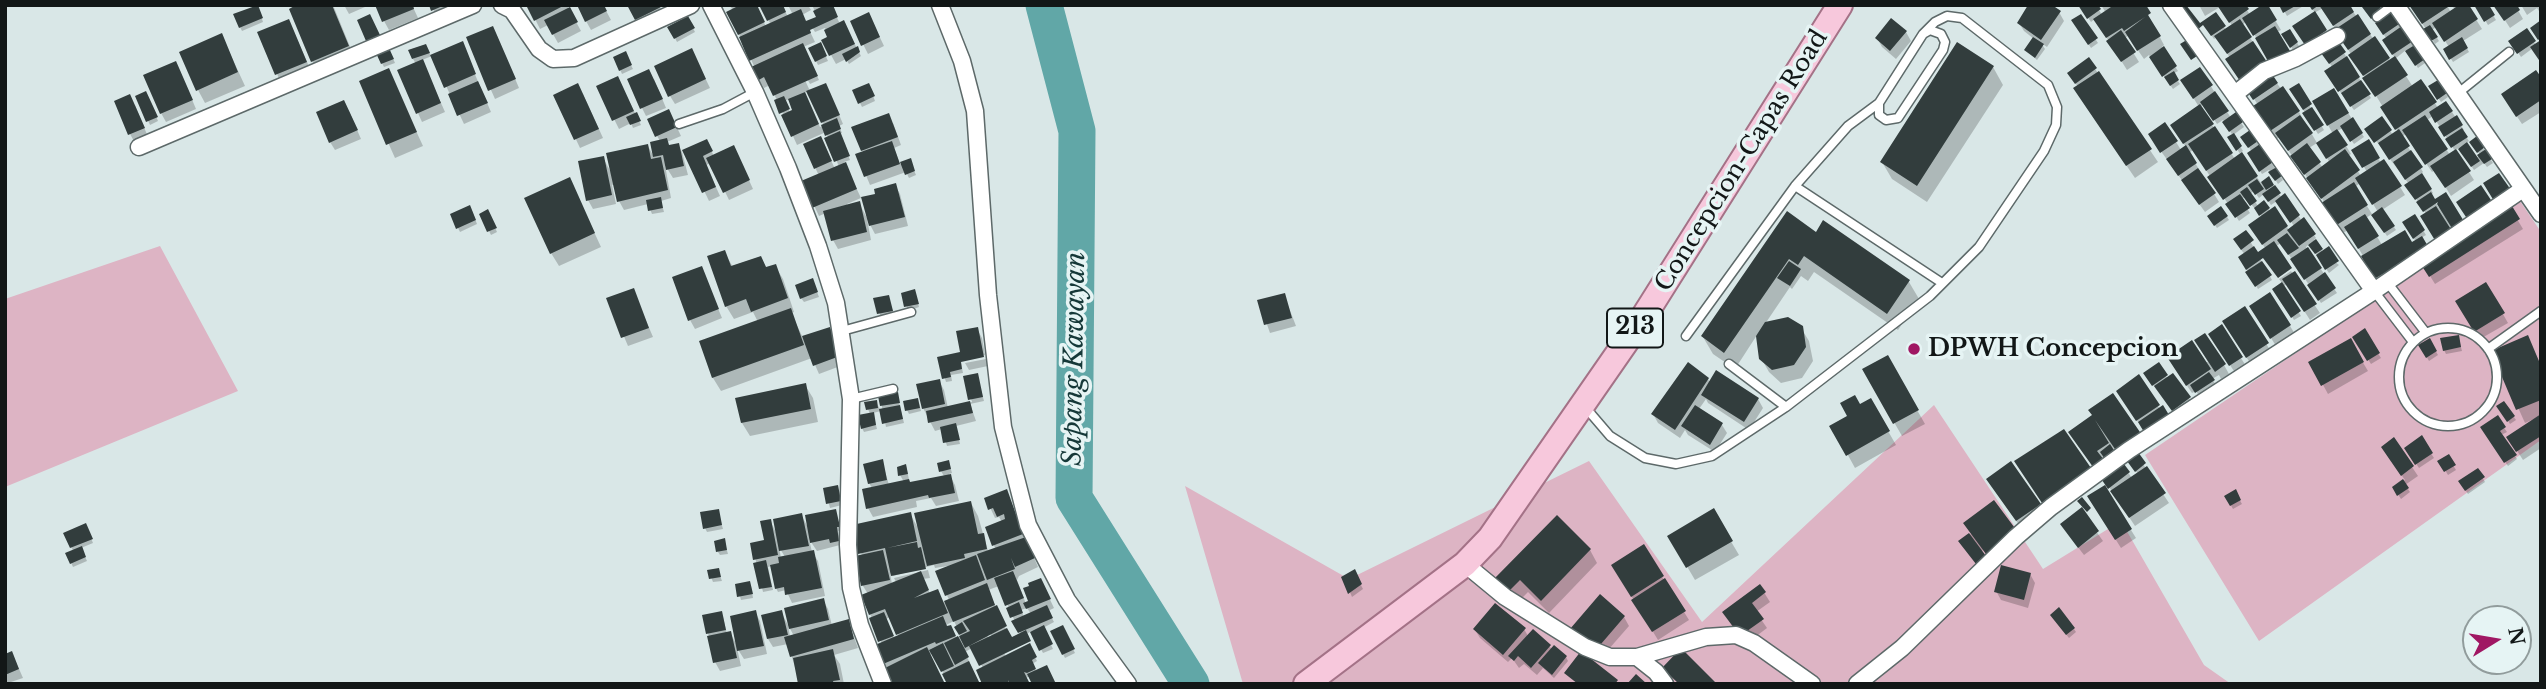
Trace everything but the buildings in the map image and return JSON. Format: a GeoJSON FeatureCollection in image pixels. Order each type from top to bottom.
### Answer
{"type":"FeatureCollection","features":[{"type":"Feature","properties":{"kind":"main road","name":"Concepcion-Capas Road"},"geometry":{"type":"LineString","coordinates":[[1306,684],[1465,564],[1490,538],[1644,316],[1840,5]]}},
{"type":"Feature","properties":{"kind":"street"},"geometry":{"type":"LineString","coordinates":[[139,147],[473,5]]}},
{"type":"Feature","properties":{"kind":"street"},"geometry":{"type":"LineString","coordinates":[[502,5],[512,10],[540,49],[553,59],[574,58],[691,5]]}},
{"type":"Feature","properties":{"kind":"street"},"geometry":{"type":"LineString","coordinates":[[711,5],[755,92],[788,167],[818,246],[842,331],[851,399],[848,545],[850,588],[860,625],[883,684]]}},
{"type":"Feature","properties":{"kind":"street"},"geometry":{"type":"LineString","coordinates":[[940,5],[962,61],[975,111],[988,295],[1003,426],[1028,525],[1066,600],[1128,684]]}},
{"type":"Feature","properties":{"kind":"street"},"geometry":{"type":"LineString","coordinates":[[2171,5],[2381,286]]}},
{"type":"Feature","properties":{"kind":"street"},"geometry":{"type":"LineString","coordinates":[[2394,5],[2541,214]]}},
{"type":"Feature","properties":{"kind":"street"},"geometry":{"type":"LineString","coordinates":[[2235,94],[2264,71],[2296,58],[2337,36]]}},
{"type":"Feature","properties":{"kind":"street"},"geometry":{"type":"LineString","coordinates":[[1857,684],[1902,648],[2015,537],[2051,507],[2129,450],[2381,286],[2523,189]]}},
{"type":"Feature","properties":{"kind":"street"},"geometry":{"type":"LineString","coordinates":[[1465,564],[1506,597],[1585,648],[1610,657],[1637,657],[1706,637],[1736,635],[1754,643],[1811,684]]}},
{"type":"Feature","properties":{"kind":"street"},"geometry":{"type":"LineString","coordinates":[[1637,657],[1656,672],[1665,684]]}},
{"type":"Feature","properties":{"kind":"lane"},"geometry":{"type":"LineString","coordinates":[[2377,18],[2394,5]]}},
{"type":"Feature","properties":{"kind":"lane"},"geometry":{"type":"LineString","coordinates":[[1582,403],[1610,436],[1645,458],[1676,464],[1712,456],[1786,407],[1930,296],[1979,247],[2044,151],[2056,125],[2057,107],[2048,85],[1962,18],[1947,16],[1941,19],[1923,34],[1879,103],[1848,126],[1795,186],[1686,336]]}},
{"type":"Feature","properties":{"kind":"lane"},"geometry":{"type":"LineString","coordinates":[[1879,103],[1878,111],[1882,118],[1889,121],[1898,118],[1943,50],[1945,42],[1941,34],[1930,30],[1923,34]]}},
{"type":"Feature","properties":{"kind":"lane"},"geometry":{"type":"LineString","coordinates":[[2458,94],[2509,52]]}},
{"type":"Feature","properties":{"kind":"lane"},"geometry":{"type":"LineString","coordinates":[[680,124],[723,109],[755,92]]}},
{"type":"Feature","properties":{"kind":"lane"},"geometry":{"type":"LineString","coordinates":[[1795,186],[1942,284]]}},
{"type":"Feature","properties":{"kind":"lane"},"geometry":{"type":"LineString","coordinates":[[2381,286],[2426,333]]}},
{"type":"Feature","properties":{"kind":"lane"},"geometry":{"type":"LineString","coordinates":[[2381,286],[2413,342]]}},
{"type":"Feature","properties":{"kind":"lane"},"geometry":{"type":"LineString","coordinates":[[2488,349],[2541,311]]}},
{"type":"Feature","properties":{"kind":"lane"},"geometry":{"type":"LineString","coordinates":[[842,331],[911,312]]}},
{"type":"Feature","properties":{"kind":"lane"},"geometry":{"type":"LineString","coordinates":[[2443,328],[2463,330],[2488,349],[2496,374],[2495,389],[2490,402],[2480,414],[2469,421],[2445,426],[2423,419],[2413,412],[2402,394],[2399,380],[2404,354],[2413,342],[2426,333],[2443,328]]}},
{"type":"Feature","properties":{"kind":"lane"},"geometry":{"type":"LineString","coordinates":[[1729,364],[1786,407]]}},
{"type":"Feature","properties":{"kind":"lane"},"geometry":{"type":"LineString","coordinates":[[851,399],[892,389]]}},
{"type":"Feature","properties":{"kind":"shaded area"},"geometry":{"type":"Polygon","coordinates":[[[2520,201],[2541,232],[2541,440],[2259,641],[2145,455],[2520,201]]]}},
{"type":"Feature","properties":{"kind":"shaded area"},"geometry":{"type":"Polygon","coordinates":[[[160,246],[238,391],[5,487],[5,299],[160,246]]]}},
{"type":"Feature","properties":{"kind":"shaded area"},"geometry":{"type":"Polygon","coordinates":[[[1934,405],[2043,569],[2121,521],[2204,665],[2231,684],[1243,684],[1185,486],[1349,579],[1589,461],[1702,622],[1934,405]]]}},
{"type":"Feature","properties":{"kind":"waterway","name":"Sapang Kawayan"},"geometry":{"type":"LineString","coordinates":[[1044,5],[1077,131],[1074,498],[1191,684]]}},
{"type":"Feature","properties":{"kind":"place","name":"DPWH Concepcion"},"geometry":{"type":"Point","coordinates":[1914,349]}}]}
